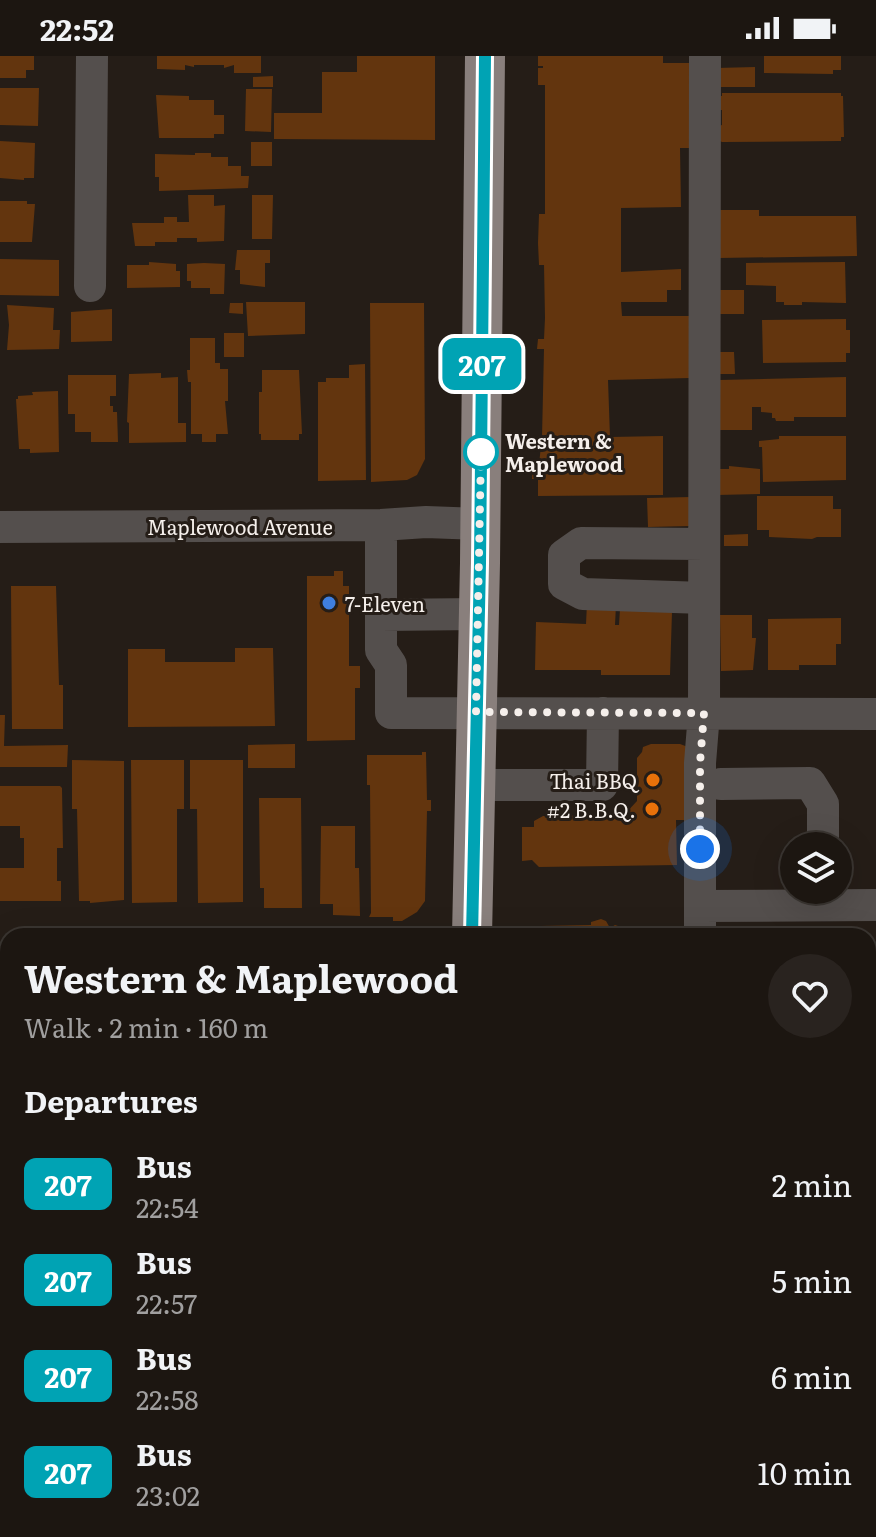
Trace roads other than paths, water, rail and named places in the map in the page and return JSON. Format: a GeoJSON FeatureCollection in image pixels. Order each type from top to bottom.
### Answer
{"type":"FeatureCollection","features":[{"type":"Feature","properties":{"kind":"main road"},"geometry":{"type":"LineString","coordinates":[[472,928],[485,56]]}},
{"type":"Feature","properties":{"kind":"street"},"geometry":{"type":"LineString","coordinates":[[90,286],[92,56]]}},
{"type":"Feature","properties":{"kind":"street"},"geometry":{"type":"LineString","coordinates":[[705,56],[704,713],[700,763],[700,921],[787,904]]}},
{"type":"Feature","properties":{"kind":"street","name":"Maplewood Avenue"},"geometry":{"type":"LineString","coordinates":[[0,527],[480,524]]}},
{"type":"Feature","properties":{"kind":"street"},"geometry":{"type":"LineString","coordinates":[[381,525],[381,650],[391,665],[391,713],[876,714]]}},
{"type":"Feature","properties":{"kind":"street"},"geometry":{"type":"LineString","coordinates":[[704,544],[581,543],[564,555],[564,584],[583,594],[704,598]]}},
{"type":"Feature","properties":{"kind":"street"},"geometry":{"type":"LineString","coordinates":[[381,615],[478,614]]}},
{"type":"Feature","properties":{"kind":"street"},"geometry":{"type":"LineString","coordinates":[[475,785],[602,785],[603,713]]}},
{"type":"Feature","properties":{"kind":"street"},"geometry":{"type":"LineString","coordinates":[[721,784],[810,783],[823,804],[823,832]]}},
{"type":"Feature","properties":{"kind":"street"},"geometry":{"type":"LineString","coordinates":[[852,901],[876,905]]}},
{"type":"Feature","properties":{"kind":"place","name":"Western & Maplewood"},"geometry":{"type":"Point","coordinates":[481,452]}},
{"type":"Feature","properties":{"kind":"place","name":"7-Eleven"},"geometry":{"type":"Point","coordinates":[329,603]}},
{"type":"Feature","properties":{"kind":"place","name":"Thai BBQ"},"geometry":{"type":"Point","coordinates":[653,780]}},
{"type":"Feature","properties":{"kind":"place","name":"#2 B.B.Q."},"geometry":{"type":"Point","coordinates":[652,809]}}]}
